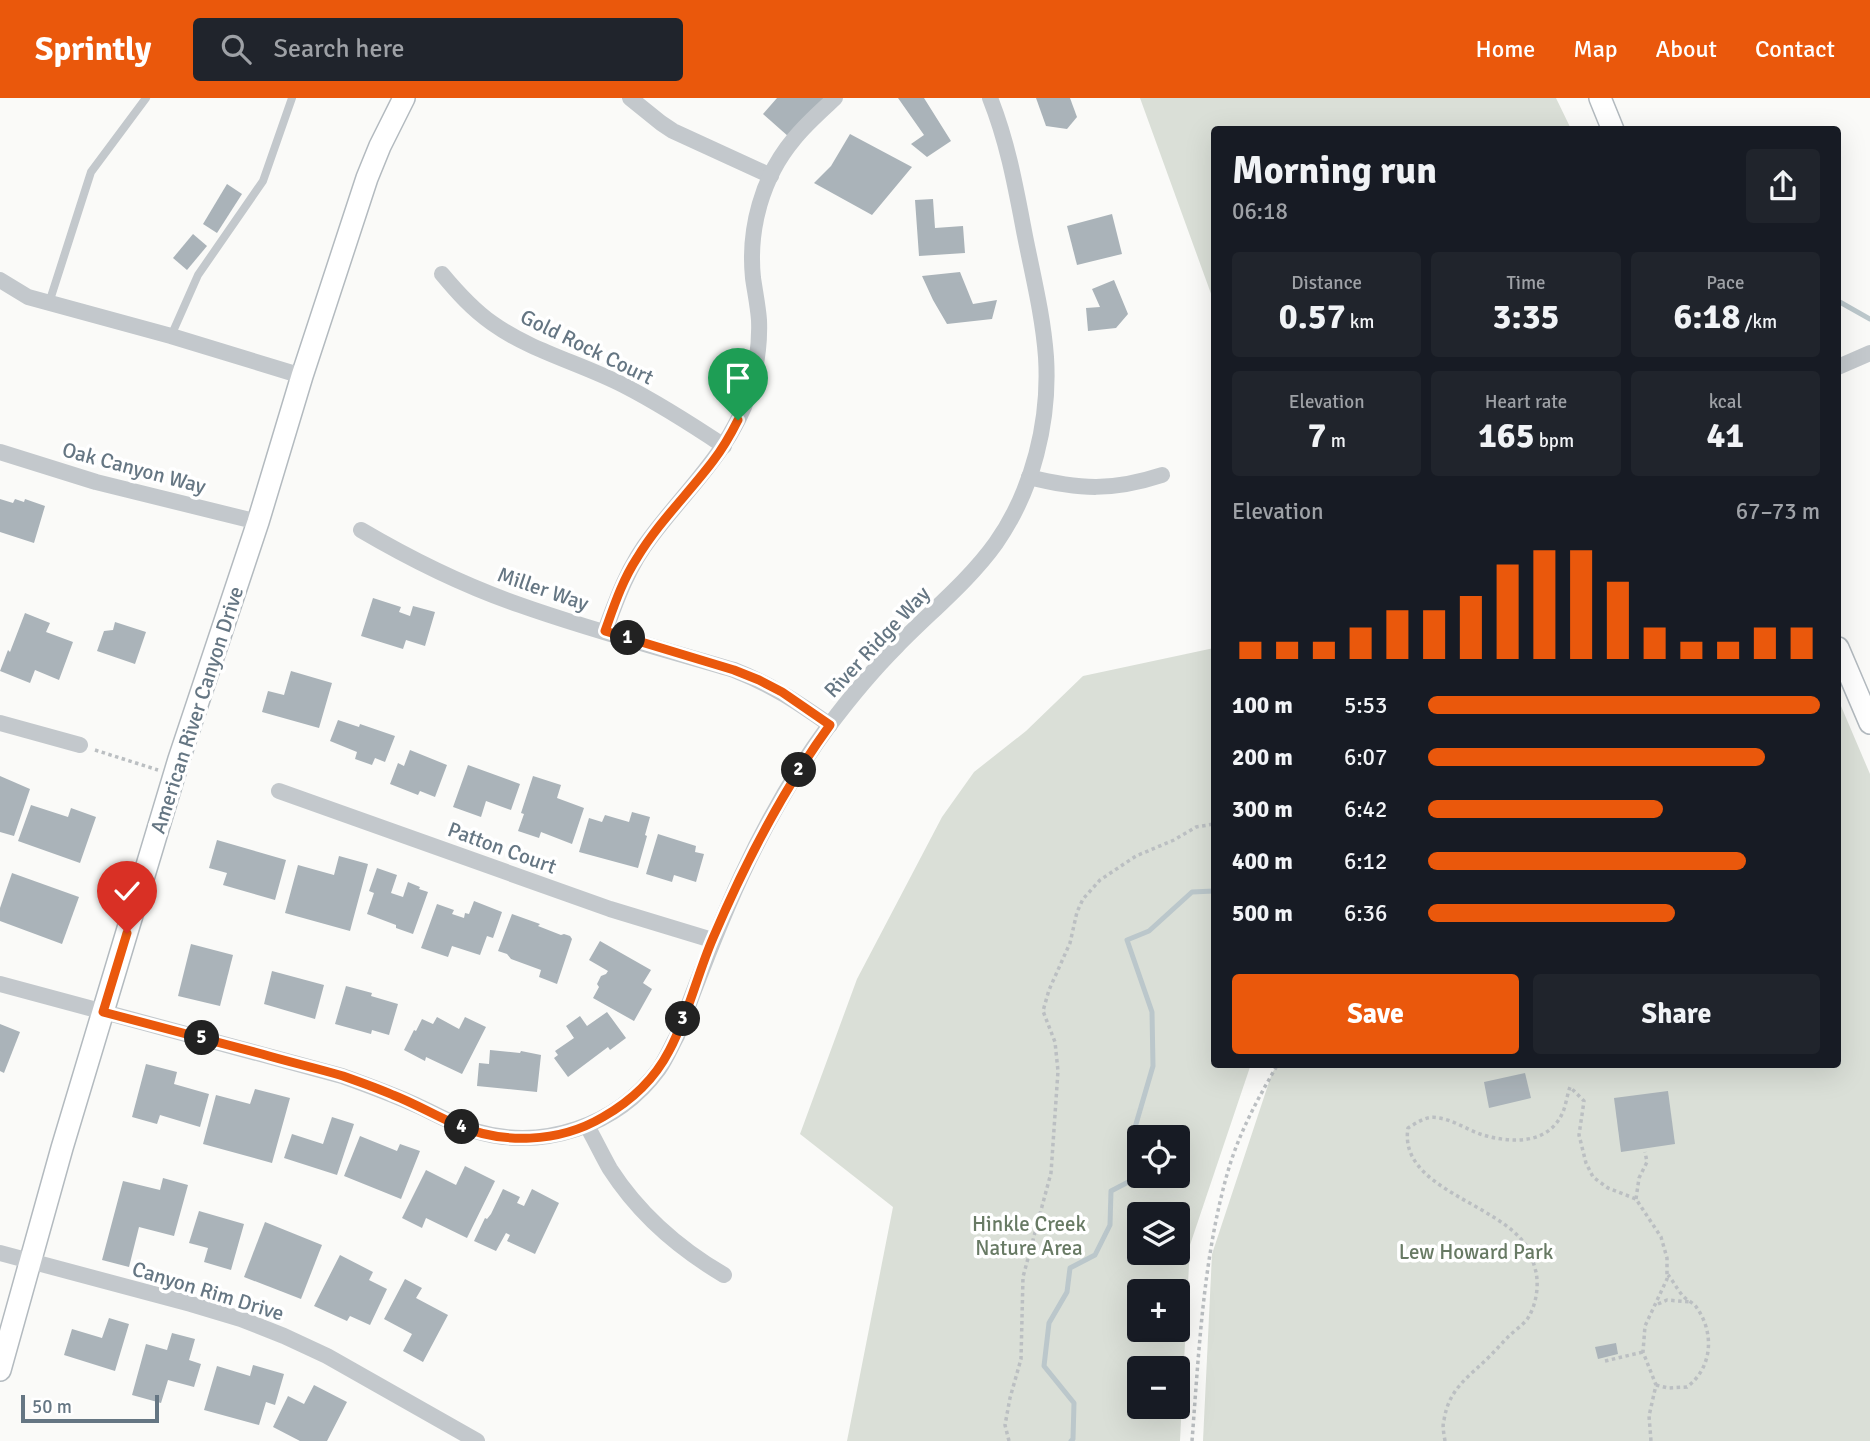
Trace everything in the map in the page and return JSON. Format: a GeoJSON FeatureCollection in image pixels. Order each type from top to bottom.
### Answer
{"type":"FeatureCollection","features":[{"type":"Feature","properties":{"kind":"main road","name":"American River Canyon Drive"},"geometry":{"type":"LineString","coordinates":[[0,1370],[29,1261],[174,775],[258,522],[302,376],[367,178],[404,98]]}},
{"type":"Feature","properties":{"kind":"main road"},"geometry":{"type":"LineString","coordinates":[[1600,98],[1611,126]]}},
{"type":"Feature","properties":{"kind":"main road"},"geometry":{"type":"LineString","coordinates":[[1841,655],[1870,723]]}},
{"type":"Feature","properties":{"kind":"street"},"geometry":{"type":"LineString","coordinates":[[630,98],[673,131],[771,176]]}},
{"type":"Feature","properties":{"kind":"street"},"geometry":{"type":"LineString","coordinates":[[605,631],[618,594],[636,559],[724,446],[742,411],[749,393],[758,350],[759,320],[753,275],[753,243],[760,204],[771,176],[792,140],[835,98]]}},
{"type":"Feature","properties":{"kind":"street","name":"River Ridge Way"},"geometry":{"type":"LineString","coordinates":[[103,1012],[342,1076],[392,1094],[455,1125],[490,1135],[544,1137],[587,1126],[631,1098],[649,1081],[661,1066],[677,1036],[712,940],[740,877],[772,815],[808,755],[858,689],[895,647],[978,566],[997,541],[1030,477],[1044,418],[1046,356],[1042,322],[1009,152],[990,98]]}},
{"type":"Feature","properties":{"kind":"street","name":"Gold Rock Court"},"geometry":{"type":"LineString","coordinates":[[442,274],[463,299],[491,323],[516,338],[621,384],[671,411],[724,446]]}},
{"type":"Feature","properties":{"kind":"street"},"geometry":{"type":"LineString","coordinates":[[0,280],[28,297],[171,336],[302,376]]}},
{"type":"Feature","properties":{"kind":"street"},"geometry":{"type":"LineString","coordinates":[[1841,366],[1870,353]]}},
{"type":"Feature","properties":{"kind":"street","name":"Oak Canyon Way"},"geometry":{"type":"LineString","coordinates":[[0,452],[96,482],[258,522]]}},
{"type":"Feature","properties":{"kind":"street"},"geometry":{"type":"LineString","coordinates":[[1030,477],[1086,488],[1112,487],[1163,475]]}},
{"type":"Feature","properties":{"kind":"street","name":"Miller Way"},"geometry":{"type":"LineString","coordinates":[[361,530],[452,578],[520,605],[759,680],[782,692],[830,725]]}},
{"type":"Feature","properties":{"kind":"street"},"geometry":{"type":"LineString","coordinates":[[0,723],[80,745]]}},
{"type":"Feature","properties":{"kind":"street","name":"Patton Court"},"geometry":{"type":"LineString","coordinates":[[279,791],[610,909],[712,940]]}},
{"type":"Feature","properties":{"kind":"street"},"geometry":{"type":"LineString","coordinates":[[0,984],[103,1012]]}},
{"type":"Feature","properties":{"kind":"street"},"geometry":{"type":"LineString","coordinates":[[587,1126],[609,1167],[646,1216],[668,1237],[724,1275]]}},
{"type":"Feature","properties":{"kind":"street","name":"Canyon Rim Drive"},"geometry":{"type":"LineString","coordinates":[[0,1253],[191,1304],[285,1336],[327,1356],[477,1441]]}},
{"type":"Feature","properties":{"kind":"lane"},"geometry":{"type":"LineString","coordinates":[[49,303],[91,172],[146,98]]}},
{"type":"Feature","properties":{"kind":"lane"},"geometry":{"type":"LineString","coordinates":[[171,336],[198,275],[263,181],[292,98]]}},
{"type":"Feature","properties":{"kind":"path"},"geometry":{"type":"LineString","coordinates":[[80,745],[174,775]]}},
{"type":"Feature","properties":{"kind":"path"},"geometry":{"type":"LineString","coordinates":[[1009,1441],[1004,1426],[1021,1359],[1023,1278],[1051,1173],[1058,1071],[1055,1042],[1043,1012],[1049,990],[1070,943],[1080,905],[1100,880],[1136,856],[1174,840],[1196,827],[1211,824]]}},
{"type":"Feature","properties":{"kind":"path"},"geometry":{"type":"LineString","coordinates":[[1192,1441],[1208,1261],[1216,1220],[1229,1168],[1240,1139],[1256,1101],[1276,1068]]}},
{"type":"Feature","properties":{"kind":"path"},"geometry":{"type":"LineString","coordinates":[[1445,1441],[1443,1422],[1450,1400],[1461,1382],[1527,1320],[1538,1290],[1536,1272],[1527,1246],[1511,1231],[1429,1177],[1418,1165],[1406,1140],[1408,1128],[1423,1119],[1437,1117],[1479,1134],[1509,1140],[1534,1139],[1549,1130],[1562,1115],[1570,1087],[1584,1101],[1579,1135],[1586,1163],[1593,1177],[1608,1188],[1636,1199],[1661,1237],[1667,1258],[1667,1279],[1645,1326],[1643,1352],[1656,1385],[1649,1416],[1651,1441]]}},
{"type":"Feature","properties":{"kind":"path"},"geometry":{"type":"LineString","coordinates":[[1636,1199],[1639,1178],[1647,1161],[1645,1152]]}},
{"type":"Feature","properties":{"kind":"path"},"geometry":{"type":"LineString","coordinates":[[1656,1385],[1668,1388],[1687,1387],[1696,1381],[1707,1363],[1709,1340],[1699,1311],[1684,1297],[1667,1274]]}},
{"type":"Feature","properties":{"kind":"path"},"geometry":{"type":"LineString","coordinates":[[1656,1305],[1667,1300],[1692,1303]]}},
{"type":"Feature","properties":{"kind":"path"},"geometry":{"type":"LineString","coordinates":[[1605,1361],[1643,1352]]}},
{"type":"Feature","properties":{"kind":"green space"},"geometry":{"type":"Polygon","coordinates":[[[1140,98],[1556,98],[1570,126],[1211,126],[1211,294],[1140,98]]]}},
{"type":"Feature","properties":{"kind":"green space","name":"Hinkle Creek Nature Area"},"geometry":{"type":"Polygon","coordinates":[[[1211,649],[1211,1068],[1250,1068],[1190,1245],[1190,1202],[1127,1202],[1127,1265],[1189,1265],[1188,1279],[1127,1279],[1127,1342],[1185,1342],[1184,1356],[1127,1356],[1127,1419],[1181,1419],[1180,1441],[847,1441],[893,1207],[800,1134],[857,979],[942,817],[974,772],[1026,731],[1083,676],[1211,649]]]}},
{"type":"Feature","properties":{"kind":"green space","name":"Lew Howard Park"},"geometry":{"type":"Polygon","coordinates":[[[1841,706],[1870,774],[1870,1441],[1203,1441],[1212,1254],[1275,1068],[1841,1068],[1841,706]]]}},
{"type":"Feature","properties":{"kind":"building"},"geometry":{"type":"Polygon","coordinates":[[[777,98],[825,98],[789,137],[763,114],[777,98]]]}},
{"type":"Feature","properties":{"kind":"building"},"geometry":{"type":"Polygon","coordinates":[[[898,98],[924,98],[951,141],[927,157],[911,144],[924,135],[898,98]]]}},
{"type":"Feature","properties":{"kind":"building"},"geometry":{"type":"Polygon","coordinates":[[[1036,98],[1070,98],[1077,117],[1067,129],[1046,126],[1036,98]]]}},
{"type":"Feature","properties":{"kind":"building"},"geometry":{"type":"Polygon","coordinates":[[[850,134],[912,167],[872,215],[814,183],[831,166],[850,134]]]}},
{"type":"Feature","properties":{"kind":"building"},"geometry":{"type":"Polygon","coordinates":[[[227,184],[242,194],[217,233],[203,224],[227,184]]]}},
{"type":"Feature","properties":{"kind":"building"},"geometry":{"type":"Polygon","coordinates":[[[933,199],[935,228],[963,226],[965,253],[919,256],[915,200],[933,199]]]}},
{"type":"Feature","properties":{"kind":"building"},"geometry":{"type":"Polygon","coordinates":[[[1112,214],[1122,254],[1077,265],[1067,226],[1112,214]]]}},
{"type":"Feature","properties":{"kind":"building"},"geometry":{"type":"Polygon","coordinates":[[[193,234],[207,246],[187,270],[173,258],[193,234]]]}},
{"type":"Feature","properties":{"kind":"building"},"geometry":{"type":"Polygon","coordinates":[[[960,272],[973,304],[997,300],[992,319],[947,324],[922,276],[960,272]]]}},
{"type":"Feature","properties":{"kind":"building"},"geometry":{"type":"Polygon","coordinates":[[[1114,280],[1128,314],[1116,328],[1088,331],[1086,308],[1100,307],[1092,289],[1114,280]]]}},
{"type":"Feature","properties":{"kind":"building"},"geometry":{"type":"Polygon","coordinates":[[[0,499],[13,503],[15,499],[24,502],[25,499],[45,506],[34,543],[0,532],[0,499]]]}},
{"type":"Feature","properties":{"kind":"building"},"geometry":{"type":"Polygon","coordinates":[[[373,598],[401,607],[399,612],[410,616],[413,606],[435,612],[425,646],[406,640],[403,649],[361,636],[373,598]]]}},
{"type":"Feature","properties":{"kind":"building"},"geometry":{"type":"Polygon","coordinates":[[[25,613],[50,623],[46,632],[73,642],[59,680],[35,670],[30,683],[0,671],[25,613]]]}},
{"type":"Feature","properties":{"kind":"building"},"geometry":{"type":"Polygon","coordinates":[[[115,622],[146,632],[135,664],[97,651],[104,631],[113,630],[115,622]]]}},
{"type":"Feature","properties":{"kind":"building"},"geometry":{"type":"Polygon","coordinates":[[[291,671],[332,683],[319,728],[262,712],[268,691],[284,695],[291,671]]]}},
{"type":"Feature","properties":{"kind":"building"},"geometry":{"type":"Polygon","coordinates":[[[338,720],[395,736],[385,762],[375,758],[372,765],[355,759],[357,752],[330,741],[338,720]]]}},
{"type":"Feature","properties":{"kind":"building"},"geometry":{"type":"Polygon","coordinates":[[[410,750],[447,765],[435,797],[420,791],[418,795],[390,784],[398,763],[404,766],[410,750]]]}},
{"type":"Feature","properties":{"kind":"building"},"geometry":{"type":"Polygon","coordinates":[[[468,765],[520,784],[511,810],[486,801],[481,817],[453,807],[468,765]]]}},
{"type":"Feature","properties":{"kind":"building"},"geometry":{"type":"Polygon","coordinates":[[[0,776],[30,789],[14,836],[0,832],[0,776]]]}},
{"type":"Feature","properties":{"kind":"building"},"geometry":{"type":"Polygon","coordinates":[[[533,776],[561,785],[557,798],[584,808],[572,844],[541,832],[539,838],[518,831],[533,776]]]}},
{"type":"Feature","properties":{"kind":"building"},"geometry":{"type":"Polygon","coordinates":[[[31,805],[68,817],[71,808],[96,817],[80,863],[18,841],[31,805]]]}},
{"type":"Feature","properties":{"kind":"building"},"geometry":{"type":"Polygon","coordinates":[[[632,812],[650,817],[638,868],[579,852],[589,818],[602,822],[605,815],[629,822],[632,812]]]}},
{"type":"Feature","properties":{"kind":"building"},"geometry":{"type":"Polygon","coordinates":[[[658,834],[696,846],[695,852],[704,854],[696,882],[674,875],[672,882],[646,874],[658,834]]]}},
{"type":"Feature","properties":{"kind":"building"},"geometry":{"type":"Polygon","coordinates":[[[217,840],[286,860],[275,900],[223,885],[227,873],[209,868],[217,840]]]}},
{"type":"Feature","properties":{"kind":"building"},"geometry":{"type":"Polygon","coordinates":[[[339,856],[368,864],[350,931],[285,913],[298,865],[334,875],[339,856]]]}},
{"type":"Feature","properties":{"kind":"building"},"geometry":{"type":"Polygon","coordinates":[[[377,868],[397,875],[391,893],[403,897],[408,882],[428,892],[413,934],[367,914],[374,893],[369,891],[377,868]]]}},
{"type":"Feature","properties":{"kind":"building"},"geometry":{"type":"Polygon","coordinates":[[[12,873],[79,897],[62,944],[0,921],[0,908],[12,873]]]}},
{"type":"Feature","properties":{"kind":"building"},"geometry":{"type":"Polygon","coordinates":[[[474,901],[502,912],[493,938],[487,936],[480,955],[452,946],[448,957],[421,948],[437,904],[454,910],[452,914],[464,918],[465,913],[469,914],[474,901]]]}},
{"type":"Feature","properties":{"kind":"building"},"geometry":{"type":"Polygon","coordinates":[[[512,914],[572,939],[557,984],[539,977],[541,970],[498,951],[512,914]]]}},
{"type":"Feature","properties":{"kind":"building"},"geometry":{"type":"Polygon","coordinates":[[[600,941],[651,970],[643,983],[652,989],[634,1021],[593,998],[601,976],[608,971],[589,960],[600,941]]]}},
{"type":"Feature","properties":{"kind":"building"},"geometry":{"type":"Polygon","coordinates":[[[191,944],[233,955],[220,1006],[178,996],[191,944]]]}},
{"type":"Feature","properties":{"kind":"building"},"geometry":{"type":"Polygon","coordinates":[[[272,971],[324,985],[315,1019],[264,1004],[272,971]]]}},
{"type":"Feature","properties":{"kind":"building"},"geometry":{"type":"Polygon","coordinates":[[[346,986],[398,1004],[389,1035],[372,1030],[371,1034],[335,1024],[346,986]]]}},
{"type":"Feature","properties":{"kind":"building"},"geometry":{"type":"Polygon","coordinates":[[[607,1012],[626,1038],[610,1050],[608,1047],[568,1077],[554,1058],[558,1055],[555,1051],[574,1038],[566,1026],[580,1016],[587,1026],[607,1012]]]}},
{"type":"Feature","properties":{"kind":"building"},"geometry":{"type":"Polygon","coordinates":[[[437,1017],[459,1029],[465,1017],[486,1027],[462,1074],[426,1057],[425,1061],[404,1050],[422,1019],[433,1024],[437,1017]]]}},
{"type":"Feature","properties":{"kind":"building"},"geometry":{"type":"Polygon","coordinates":[[[0,1024],[20,1032],[4,1073],[0,1071],[0,1024]]]}},
{"type":"Feature","properties":{"kind":"building"},"geometry":{"type":"Polygon","coordinates":[[[490,1050],[541,1055],[537,1092],[477,1086],[479,1063],[489,1064],[490,1050]]]}},
{"type":"Feature","properties":{"kind":"building"},"geometry":{"type":"Polygon","coordinates":[[[146,1064],[177,1072],[174,1084],[209,1094],[200,1127],[160,1115],[157,1124],[132,1117],[146,1064]]]}},
{"type":"Feature","properties":{"kind":"building"},"geometry":{"type":"Polygon","coordinates":[[[1525,1073],[1531,1098],[1489,1108],[1484,1082],[1525,1073]]]}},
{"type":"Feature","properties":{"kind":"building"},"geometry":{"type":"Polygon","coordinates":[[[255,1089],[290,1098],[272,1163],[203,1144],[216,1095],[250,1104],[255,1089]]]}},
{"type":"Feature","properties":{"kind":"building"},"geometry":{"type":"Polygon","coordinates":[[[1668,1091],[1675,1144],[1621,1152],[1614,1098],[1668,1091]]]}},
{"type":"Feature","properties":{"kind":"building"},"geometry":{"type":"Polygon","coordinates":[[[332,1117],[354,1124],[337,1175],[284,1158],[292,1134],[323,1144],[332,1117]]]}},
{"type":"Feature","properties":{"kind":"building"},"geometry":{"type":"Polygon","coordinates":[[[360,1136],[397,1151],[400,1144],[420,1151],[401,1199],[344,1176],[360,1136]]]}},
{"type":"Feature","properties":{"kind":"building"},"geometry":{"type":"Polygon","coordinates":[[[465,1166],[495,1181],[467,1238],[426,1218],[422,1228],[402,1218],[426,1170],[456,1185],[465,1166]]]}},
{"type":"Feature","properties":{"kind":"building"},"geometry":{"type":"Polygon","coordinates":[[[163,1178],[188,1185],[174,1236],[139,1227],[129,1267],[102,1260],[123,1181],[160,1190],[163,1178]]]}},
{"type":"Feature","properties":{"kind":"building"},"geometry":{"type":"Polygon","coordinates":[[[503,1189],[520,1197],[517,1203],[524,1206],[532,1189],[559,1203],[535,1254],[507,1241],[510,1235],[506,1233],[496,1251],[474,1241],[503,1189]]]}},
{"type":"Feature","properties":{"kind":"building"},"geometry":{"type":"Polygon","coordinates":[[[199,1211],[244,1224],[231,1270],[204,1262],[208,1248],[189,1243],[199,1211]]]}},
{"type":"Feature","properties":{"kind":"building"},"geometry":{"type":"Polygon","coordinates":[[[265,1222],[322,1245],[301,1299],[244,1277],[265,1222]]]}},
{"type":"Feature","properties":{"kind":"building"},"geometry":{"type":"Polygon","coordinates":[[[340,1255],[373,1272],[369,1280],[387,1289],[370,1325],[350,1316],[347,1321],[314,1306],[340,1255]]]}},
{"type":"Feature","properties":{"kind":"building"},"geometry":{"type":"Polygon","coordinates":[[[405,1279],[422,1288],[416,1298],[448,1315],[423,1362],[403,1351],[412,1334],[384,1319],[405,1279]]]}},
{"type":"Feature","properties":{"kind":"building"},"geometry":{"type":"Polygon","coordinates":[[[109,1318],[129,1324],[115,1371],[64,1355],[72,1329],[102,1338],[109,1318]]]}},
{"type":"Feature","properties":{"kind":"building"},"geometry":{"type":"Polygon","coordinates":[[[172,1333],[195,1339],[189,1360],[201,1364],[194,1387],[168,1380],[161,1403],[132,1395],[146,1344],[167,1350],[172,1333]]]}},
{"type":"Feature","properties":{"kind":"building"},"geometry":{"type":"Polygon","coordinates":[[[1616,1343],[1618,1354],[1598,1359],[1595,1347],[1616,1343]]]}},
{"type":"Feature","properties":{"kind":"building"},"geometry":{"type":"Polygon","coordinates":[[[253,1365],[284,1374],[275,1405],[266,1402],[259,1425],[204,1410],[217,1366],[250,1376],[253,1365]]]}},
{"type":"Feature","properties":{"kind":"building"},"geometry":{"type":"Polygon","coordinates":[[[314,1385],[347,1402],[327,1441],[300,1441],[273,1427],[288,1396],[304,1404],[314,1385]]]}},
{"type":"Feature","properties":{"kind":"waterway"},"geometry":{"type":"LineString","coordinates":[[1841,303],[1870,319]]}},
{"type":"Feature","properties":{"kind":"waterway"},"geometry":{"type":"LineString","coordinates":[[1136,1125],[1153,1066],[1152,1012],[1127,940],[1149,931],[1192,892],[1211,891]]}},
{"type":"Feature","properties":{"kind":"waterway"},"geometry":{"type":"LineString","coordinates":[[1071,1441],[1074,1403],[1044,1366],[1049,1323],[1067,1292],[1070,1268],[1095,1255],[1110,1225],[1111,1191],[1127,1183]]}},
{"type":"Feature","properties":{"kind":"route"},"geometry":{"type":"LineString","coordinates":[[127,933],[103,1012],[342,1076],[392,1094],[455,1125],[490,1135],[508,1138],[544,1137],[576,1130],[624,1104],[661,1066],[677,1036],[712,940],[740,877],[772,815],[808,755],[830,725],[782,692],[759,680],[605,631],[618,594],[636,559],[724,446],[738,420]]}}]}
